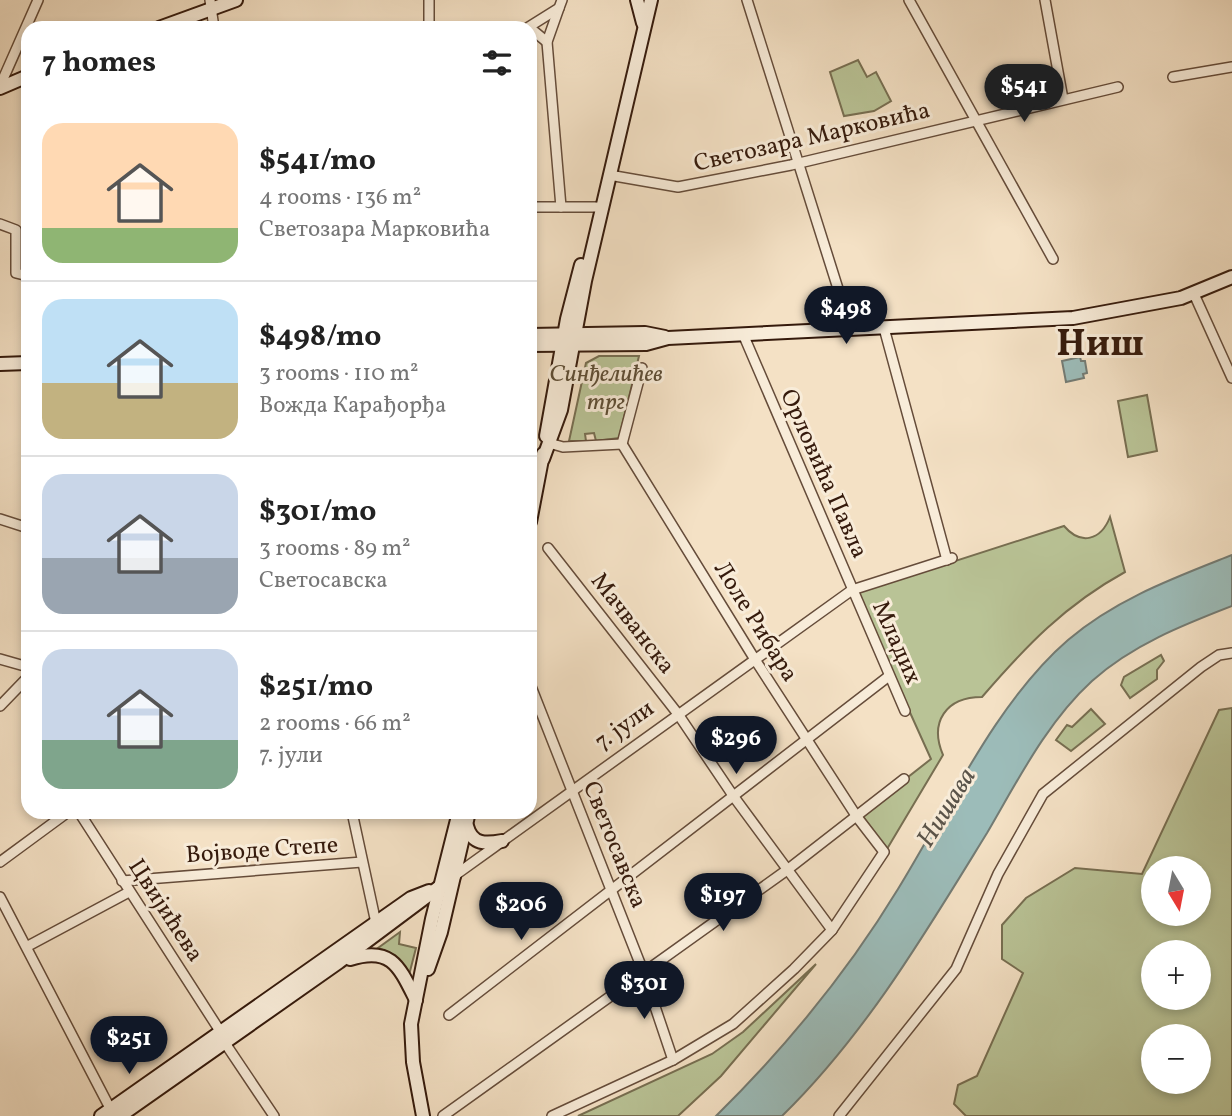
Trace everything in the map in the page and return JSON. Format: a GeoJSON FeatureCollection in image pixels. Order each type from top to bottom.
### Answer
{"type":"FeatureCollection","features":[{"type":"Feature","properties":{"kind":"main road"},"geometry":{"type":"LineString","coordinates":[[175,21],[211,5],[236,0]]}},
{"type":"Feature","properties":{"kind":"main road"},"geometry":{"type":"LineString","coordinates":[[638,0],[643,29]]}},
{"type":"Feature","properties":{"kind":"main road"},"geometry":{"type":"LineString","coordinates":[[538,469],[651,0]]}},
{"type":"Feature","properties":{"kind":"main road"},"geometry":{"type":"LineString","coordinates":[[0,87],[21,79]]}},
{"type":"Feature","properties":{"kind":"main road"},"geometry":{"type":"LineString","coordinates":[[538,469],[561,410],[569,340],[596,207],[609,175]]}},
{"type":"Feature","properties":{"kind":"main road"},"geometry":{"type":"LineString","coordinates":[[537,344],[645,333],[668,338],[1073,318],[1194,294],[1232,277]]}},
{"type":"Feature","properties":{"kind":"main road"},"geometry":{"type":"LineString","coordinates":[[537,336],[569,340]]}},
{"type":"Feature","properties":{"kind":"main road"},"geometry":{"type":"LineString","coordinates":[[0,364],[21,363]]}},
{"type":"Feature","properties":{"kind":"main road"},"geometry":{"type":"LineString","coordinates":[[423,1116],[410,1038],[417,994],[457,819]]}},
{"type":"Feature","properties":{"kind":"main road"},"geometry":{"type":"LineString","coordinates":[[417,994],[432,960],[468,819]]}},
{"type":"Feature","properties":{"kind":"main road"},"geometry":{"type":"LineString","coordinates":[[467,826],[476,841],[489,844],[502,841]]}},
{"type":"Feature","properties":{"kind":"main road","name":"7. јули"},"geometry":{"type":"LineString","coordinates":[[223,1037],[340,962],[454,876]]}},
{"type":"Feature","properties":{"kind":"main road","name":"7. јули"},"geometry":{"type":"LineString","coordinates":[[112,1114],[223,1037],[411,898],[441,885]]}},
{"type":"Feature","properties":{"kind":"main road"},"geometry":{"type":"LineString","coordinates":[[340,962],[364,955],[383,955],[396,965],[417,994]]}},
{"type":"Feature","properties":{"kind":"street"},"geometry":{"type":"LineString","coordinates":[[29,21],[38,0]]}},
{"type":"Feature","properties":{"kind":"street"},"geometry":{"type":"LineString","coordinates":[[429,0],[429,21]]}},
{"type":"Feature","properties":{"kind":"street"},"geometry":{"type":"LineString","coordinates":[[747,0],[796,164],[840,295]]}},
{"type":"Feature","properties":{"kind":"street"},"geometry":{"type":"LineString","coordinates":[[909,0],[1053,259]]}},
{"type":"Feature","properties":{"kind":"street"},"geometry":{"type":"LineString","coordinates":[[1045,0],[1063,99]]}},
{"type":"Feature","properties":{"kind":"street"},"geometry":{"type":"LineString","coordinates":[[537,22],[561,4]]}},
{"type":"Feature","properties":{"kind":"street"},"geometry":{"type":"LineString","coordinates":[[561,4],[547,42],[561,207]]}},
{"type":"Feature","properties":{"kind":"street"},"geometry":{"type":"LineString","coordinates":[[537,34],[547,42]]}},
{"type":"Feature","properties":{"kind":"street"},"geometry":{"type":"LineString","coordinates":[[0,87],[21,39]]}},
{"type":"Feature","properties":{"kind":"street"},"geometry":{"type":"LineString","coordinates":[[1173,77],[1232,67]]}},
{"type":"Feature","properties":{"kind":"street","name":"Светозара Марковића"},"geometry":{"type":"LineString","coordinates":[[609,175],[678,187],[796,164],[1118,87]]}},
{"type":"Feature","properties":{"kind":"street"},"geometry":{"type":"LineString","coordinates":[[537,207],[596,207]]}},
{"type":"Feature","properties":{"kind":"street"},"geometry":{"type":"LineString","coordinates":[[0,225],[16,230],[16,273],[21,274]]}},
{"type":"Feature","properties":{"kind":"street"},"geometry":{"type":"LineString","coordinates":[[1194,294],[1232,378]]}},
{"type":"Feature","properties":{"kind":"street","name":"7. јули"},"geometry":{"type":"LineString","coordinates":[[537,816],[852,590],[949,559],[884,328]]}},
{"type":"Feature","properties":{"kind":"street","name":"Орловића Павла"},"geometry":{"type":"LineString","coordinates":[[743,334],[852,590]]}},
{"type":"Feature","properties":{"kind":"street"},"geometry":{"type":"LineString","coordinates":[[549,443],[563,447],[622,444],[642,368]]}},
{"type":"Feature","properties":{"kind":"street","name":"Лоле Рибара"},"geometry":{"type":"LineString","coordinates":[[622,444],[754,658],[857,817],[884,852],[832,930]]}},
{"type":"Feature","properties":{"kind":"street"},"geometry":{"type":"LineString","coordinates":[[0,519],[21,526]]}},
{"type":"Feature","properties":{"kind":"street","name":"Мачванска"},"geometry":{"type":"LineString","coordinates":[[548,548],[678,714],[734,797],[832,930]]}},
{"type":"Feature","properties":{"kind":"street","name":"Младих"},"geometry":{"type":"LineString","coordinates":[[852,590],[905,711]]}},
{"type":"Feature","properties":{"kind":"street"},"geometry":{"type":"LineString","coordinates":[[839,1116],[957,969],[998,874],[1043,793],[1219,655],[1232,653]]}},
{"type":"Feature","properties":{"kind":"street"},"geometry":{"type":"LineString","coordinates":[[0,659],[21,665]]}},
{"type":"Feature","properties":{"kind":"street"},"geometry":{"type":"LineString","coordinates":[[449,1015],[889,677]]}},
{"type":"Feature","properties":{"kind":"street"},"geometry":{"type":"LineString","coordinates":[[0,706],[21,684]]}},
{"type":"Feature","properties":{"kind":"street","name":"Светосавска"},"geometry":{"type":"LineString","coordinates":[[537,702],[643,971],[673,1060]]}},
{"type":"Feature","properties":{"kind":"street"},"geometry":{"type":"LineString","coordinates":[[443,1116],[787,870],[904,779]]}},
{"type":"Feature","properties":{"kind":"street"},"geometry":{"type":"LineString","coordinates":[[0,862],[58,819]]}},
{"type":"Feature","properties":{"kind":"street","name":"Цвијићева"},"geometry":{"type":"LineString","coordinates":[[83,819],[274,1116]]}},
{"type":"Feature","properties":{"kind":"street"},"geometry":{"type":"LineString","coordinates":[[353,819],[376,923]]}},
{"type":"Feature","properties":{"kind":"street","name":"7. јули"},"geometry":{"type":"LineString","coordinates":[[454,876],[532,819]]}},
{"type":"Feature","properties":{"kind":"street","name":"Војводе Степе"},"geometry":{"type":"LineString","coordinates":[[122,881],[362,862]]}},
{"type":"Feature","properties":{"kind":"street"},"geometry":{"type":"LineString","coordinates":[[28,946],[129,892]]}},
{"type":"Feature","properties":{"kind":"street"},"geometry":{"type":"LineString","coordinates":[[0,897],[4,911],[28,946],[112,1114]]}},
{"type":"Feature","properties":{"kind":"street"},"geometry":{"type":"LineString","coordinates":[[552,1116],[673,1060],[733,1024],[794,970],[832,930]]}},
{"type":"Feature","properties":{"kind":"green space"},"geometry":{"type":"Polygon","coordinates":[[[858,60],[867,77],[876,72],[891,101],[874,111],[844,116],[830,72],[858,60]]]}},
{"type":"Feature","properties":{"kind":"green space","name":"Синђелићев трг"},"geometry":{"type":"Polygon","coordinates":[[[599,356],[639,356],[619,438],[596,441],[594,433],[585,434],[586,441],[569,441],[586,363],[599,356]]]}},
{"type":"Feature","properties":{"kind":"green space"},"geometry":{"type":"Polygon","coordinates":[[[1147,395],[1157,451],[1128,457],[1118,401],[1147,395]]]}},
{"type":"Feature","properties":{"kind":"green space"},"geometry":{"type":"Polygon","coordinates":[[[1110,517],[1125,572],[1065,613],[1014,661],[982,697],[959,701],[950,707],[940,722],[938,732],[943,755],[887,849],[861,814],[931,759],[856,593],[1064,526],[1077,536],[1090,538],[1101,531],[1110,517]]]}},
{"type":"Feature","properties":{"kind":"green space"},"geometry":{"type":"Polygon","coordinates":[[[1161,655],[1164,661],[1157,670],[1157,679],[1130,698],[1121,685],[1124,677],[1161,655]]]}},
{"type":"Feature","properties":{"kind":"green space"},"geometry":{"type":"Polygon","coordinates":[[[1232,708],[1232,1116],[966,1116],[954,1104],[958,1085],[977,1076],[1023,973],[1002,959],[1002,925],[1026,898],[1075,868],[1141,874],[1141,926],[1211,926],[1211,856],[1150,856],[1219,710],[1232,708]]]}},
{"type":"Feature","properties":{"kind":"green space"},"geometry":{"type":"Polygon","coordinates":[[[1091,709],[1105,724],[1071,751],[1056,740],[1067,725],[1072,727],[1091,709]]]}},
{"type":"Feature","properties":{"kind":"green space"},"geometry":{"type":"Polygon","coordinates":[[[400,932],[399,944],[416,948],[409,975],[391,953],[378,948],[400,932]]]}},
{"type":"Feature","properties":{"kind":"green space"},"geometry":{"type":"Polygon","coordinates":[[[816,964],[721,1076],[678,1116],[578,1116],[712,1054],[743,1032],[816,964]]]}},
{"type":"Feature","properties":{"kind":"water"},"geometry":{"type":"Polygon","coordinates":[[[1080,357],[1081,361],[1085,361],[1087,373],[1083,374],[1084,378],[1066,382],[1062,361],[1080,357]]]}},
{"type":"Feature","properties":{"kind":"water","name":"Нишава"},"geometry":{"type":"Polygon","coordinates":[[[1232,555],[1232,606],[1141,646],[1107,668],[1061,715],[1034,752],[987,833],[893,981],[868,1017],[812,1084],[782,1116],[716,1116],[791,1036],[858,950],[898,889],[975,757],[1018,694],[1042,665],[1086,626],[1126,601],[1232,555]]]}},
{"type":"Feature","properties":{"kind":"district","name":"Ниш"},"geometry":{"type":"Point","coordinates":[1100,345]}}]}
